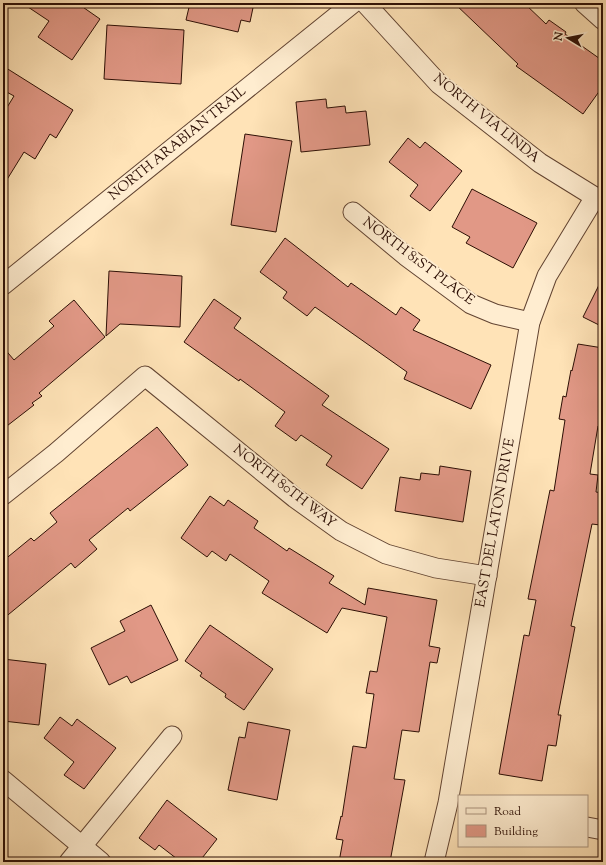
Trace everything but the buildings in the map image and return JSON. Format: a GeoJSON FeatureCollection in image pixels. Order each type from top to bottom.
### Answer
{"type":"FeatureCollection","features":[{"type":"Feature","properties":{"kind":"street","name":"NORTH ARABIAN TRAIL"},"geometry":{"type":"LineString","coordinates":[[3,285],[353,3]]}},
{"type":"Feature","properties":{"kind":"street","name":"NORTH VIA LINDA"},"geometry":{"type":"LineString","coordinates":[[365,3],[439,84],[540,163],[599,200]]}},
{"type":"Feature","properties":{"kind":"street"},"geometry":{"type":"LineString","coordinates":[[584,3],[603,20]]}},
{"type":"Feature","properties":{"kind":"street","name":"EAST DEL LATON DRIVE"},"geometry":{"type":"LineString","coordinates":[[434,862],[454,804],[487,576],[530,322],[548,276],[599,200]]}},
{"type":"Feature","properties":{"kind":"street","name":"NORTH 81ST PLACE"},"geometry":{"type":"LineString","coordinates":[[354,212],[406,256],[470,304],[495,314],[530,322]]}},
{"type":"Feature","properties":{"kind":"street","name":"NORTH 80TH WAY"},"geometry":{"type":"LineString","coordinates":[[3,495],[56,454],[145,376],[295,498],[341,531],[386,554],[436,568],[487,576]]}},
{"type":"Feature","properties":{"kind":"street"},"geometry":{"type":"LineString","coordinates":[[68,862],[172,736]]}},
{"type":"Feature","properties":{"kind":"street"},"geometry":{"type":"LineString","coordinates":[[3,780],[101,862]]}},
{"type":"Feature","properties":{"kind":"street"},"geometry":{"type":"LineString","coordinates":[[588,827],[603,830]]}}]}
